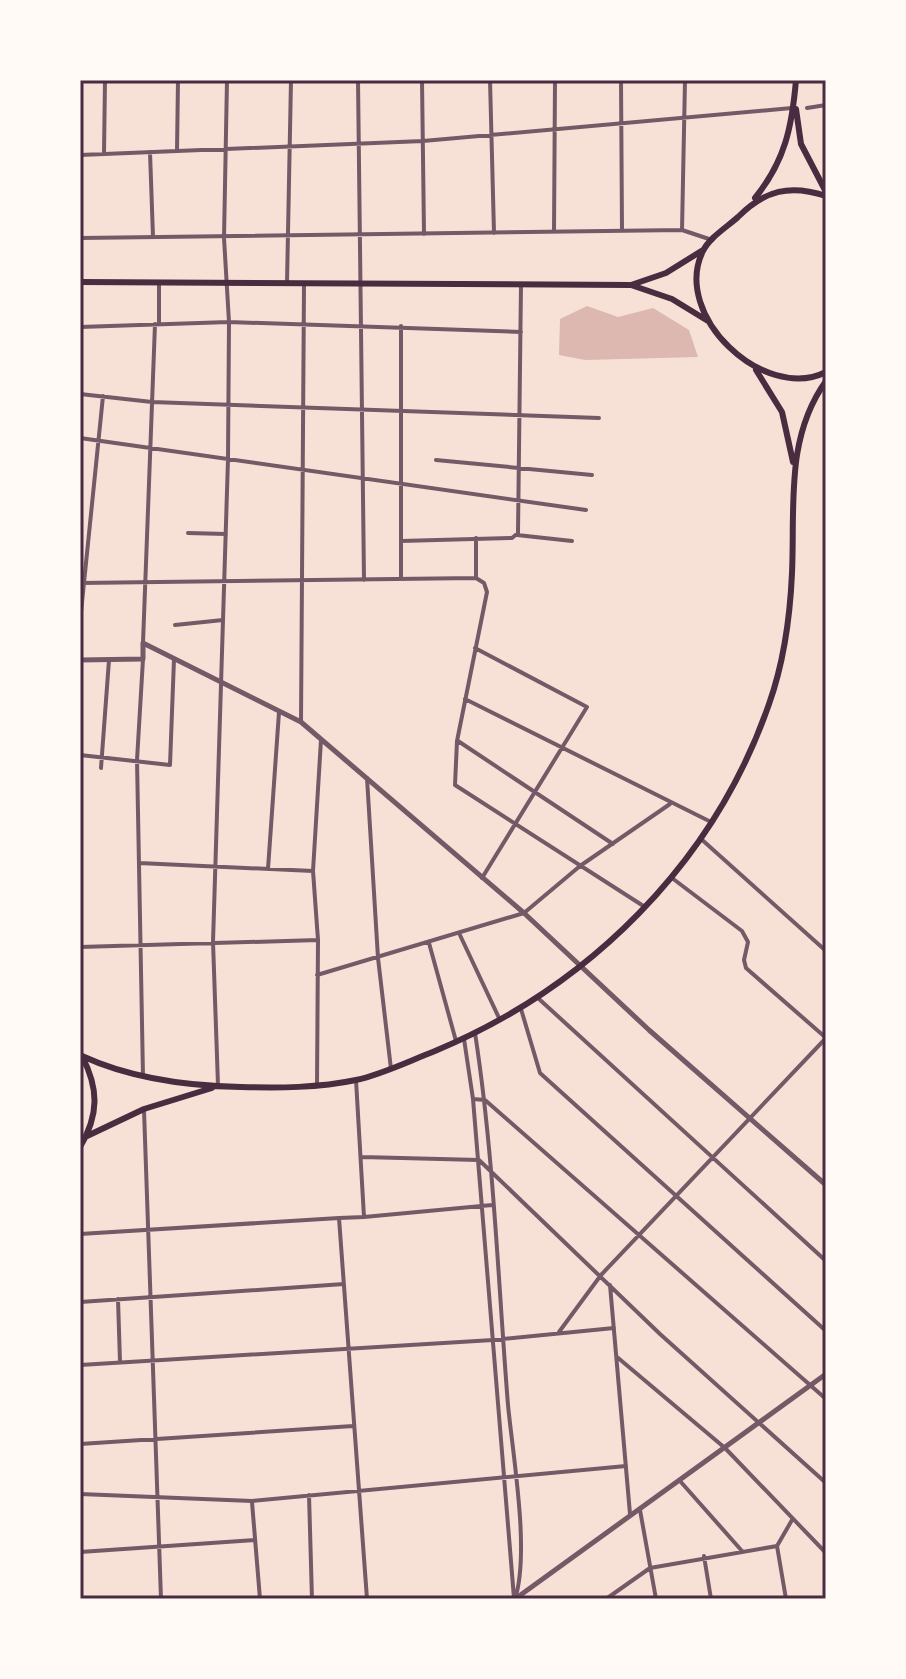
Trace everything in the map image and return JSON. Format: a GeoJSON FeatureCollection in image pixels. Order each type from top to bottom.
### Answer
{"type":"FeatureCollection","features":[{"type":"Feature","properties":{"kind":"main road"},"geometry":{"type":"LineString","coordinates":[[631,285],[666,273],[703,250],[752,202],[780,164],[796,80]]}},
{"type":"Feature","properties":{"kind":"main road"},"geometry":{"type":"LineString","coordinates":[[795,98],[801,144],[826,194]]}},
{"type":"Feature","properties":{"kind":"main road"},"geometry":{"type":"LineString","coordinates":[[752,202],[787,189],[826,194]]}},
{"type":"Feature","properties":{"kind":"main road"},"geometry":{"type":"LineString","coordinates":[[703,250],[697,286],[708,321]]}},
{"type":"Feature","properties":{"kind":"main road"},"geometry":{"type":"LineString","coordinates":[[80,282],[631,285],[672,299],[708,321],[754,368],[782,412],[791,441],[794,478]]}},
{"type":"Feature","properties":{"kind":"main road"},"geometry":{"type":"LineString","coordinates":[[754,368],[790,381],[812,379],[826,372]]}},
{"type":"Feature","properties":{"kind":"main road"},"geometry":{"type":"LineString","coordinates":[[81,1055],[143,1077],[218,1087],[317,1086],[356,1080],[464,1039],[539,999],[581,967],[646,908],[672,878],[711,822],[769,704],[786,642],[794,478],[802,423],[826,381]]}},
{"type":"Feature","properties":{"kind":"main road"},"geometry":{"type":"LineString","coordinates":[[80,1147],[95,1113],[96,1094],[81,1055]]}},
{"type":"Feature","properties":{"kind":"main road"},"geometry":{"type":"LineString","coordinates":[[85,1137],[144,1109],[218,1087]]}},
{"type":"Feature","properties":{"kind":"street"},"geometry":{"type":"LineString","coordinates":[[104,153],[105,80]]}},
{"type":"Feature","properties":{"kind":"street"},"geometry":{"type":"LineString","coordinates":[[177,151],[178,80]]}},
{"type":"Feature","properties":{"kind":"street"},"geometry":{"type":"LineString","coordinates":[[218,1087],[213,942],[228,459],[229,322],[224,238],[227,80]]}},
{"type":"Feature","properties":{"kind":"street"},"geometry":{"type":"LineString","coordinates":[[287,283],[291,80]]}},
{"type":"Feature","properties":{"kind":"street"},"geometry":{"type":"LineString","coordinates":[[358,80],[364,580]]}},
{"type":"Feature","properties":{"kind":"street"},"geometry":{"type":"LineString","coordinates":[[422,80],[424,234]]}},
{"type":"Feature","properties":{"kind":"street"},"geometry":{"type":"LineString","coordinates":[[490,80],[494,233]]}},
{"type":"Feature","properties":{"kind":"street"},"geometry":{"type":"LineString","coordinates":[[554,232],[555,80]]}},
{"type":"Feature","properties":{"kind":"street"},"geometry":{"type":"LineString","coordinates":[[621,80],[622,231]]}},
{"type":"Feature","properties":{"kind":"street"},"geometry":{"type":"LineString","coordinates":[[682,230],[685,80]]}},
{"type":"Feature","properties":{"kind":"street"},"geometry":{"type":"LineString","coordinates":[[807,108],[826,105]]}},
{"type":"Feature","properties":{"kind":"street"},"geometry":{"type":"LineString","coordinates":[[80,155],[423,141],[793,108]]}},
{"type":"Feature","properties":{"kind":"street"},"geometry":{"type":"LineString","coordinates":[[150,152],[153,237]]}},
{"type":"Feature","properties":{"kind":"street"},"geometry":{"type":"LineString","coordinates":[[80,238],[682,230],[713,240]]}},
{"type":"Feature","properties":{"kind":"street"},"geometry":{"type":"LineString","coordinates":[[143,1077],[137,760],[159,283]]}},
{"type":"Feature","properties":{"kind":"street"},"geometry":{"type":"LineString","coordinates":[[301,722],[304,283]]}},
{"type":"Feature","properties":{"kind":"street"},"geometry":{"type":"LineString","coordinates":[[514,536],[519,468],[521,284]]}},
{"type":"Feature","properties":{"kind":"street"},"geometry":{"type":"LineString","coordinates":[[80,327],[229,322],[521,332]]}},
{"type":"Feature","properties":{"kind":"street"},"geometry":{"type":"LineString","coordinates":[[401,326],[401,579]]}},
{"type":"Feature","properties":{"kind":"street"},"geometry":{"type":"LineString","coordinates":[[80,394],[152,402],[599,418]]}},
{"type":"Feature","properties":{"kind":"street"},"geometry":{"type":"LineString","coordinates":[[80,622],[103,396]]}},
{"type":"Feature","properties":{"kind":"street"},"geometry":{"type":"LineString","coordinates":[[80,438],[586,510]]}},
{"type":"Feature","properties":{"kind":"street"},"geometry":{"type":"LineString","coordinates":[[436,460],[592,475]]}},
{"type":"Feature","properties":{"kind":"street"},"geometry":{"type":"LineString","coordinates":[[188,533],[226,534]]}},
{"type":"Feature","properties":{"kind":"street"},"geometry":{"type":"LineString","coordinates":[[401,541],[514,536],[572,541]]}},
{"type":"Feature","properties":{"kind":"street"},"geometry":{"type":"LineString","coordinates":[[476,538],[476,578]]}},
{"type":"Feature","properties":{"kind":"street"},"geometry":{"type":"LineString","coordinates":[[82,583],[476,578],[484,583],[487,592],[457,741],[456,787],[646,908]]}},
{"type":"Feature","properties":{"kind":"street"},"geometry":{"type":"LineString","coordinates":[[175,625],[223,620]]}},
{"type":"Feature","properties":{"kind":"street"},"geometry":{"type":"LineString","coordinates":[[143,643],[301,722],[524,913],[826,1185]]}},
{"type":"Feature","properties":{"kind":"street"},"geometry":{"type":"LineString","coordinates":[[475,648],[584,703],[587,711],[482,878]]}},
{"type":"Feature","properties":{"kind":"street"},"geometry":{"type":"LineString","coordinates":[[80,755],[167,766],[172,761],[174,658]]}},
{"type":"Feature","properties":{"kind":"street"},"geometry":{"type":"LineString","coordinates":[[80,660],[143,659]]}},
{"type":"Feature","properties":{"kind":"street"},"geometry":{"type":"LineString","coordinates":[[101,768],[109,660]]}},
{"type":"Feature","properties":{"kind":"street"},"geometry":{"type":"LineString","coordinates":[[465,699],[711,822]]}},
{"type":"Feature","properties":{"kind":"street"},"geometry":{"type":"LineString","coordinates":[[268,869],[279,710]]}},
{"type":"Feature","properties":{"kind":"street"},"geometry":{"type":"LineString","coordinates":[[317,1086],[318,940],[313,871],[321,739]]}},
{"type":"Feature","properties":{"kind":"street"},"geometry":{"type":"LineString","coordinates":[[457,741],[613,844]]}},
{"type":"Feature","properties":{"kind":"street"},"geometry":{"type":"LineString","coordinates":[[367,778],[378,958],[391,1069]]}},
{"type":"Feature","properties":{"kind":"street"},"geometry":{"type":"LineString","coordinates":[[317,975],[524,913],[580,866],[670,804]]}},
{"type":"Feature","properties":{"kind":"street"},"geometry":{"type":"LineString","coordinates":[[700,838],[826,951]]}},
{"type":"Feature","properties":{"kind":"street"},"geometry":{"type":"LineString","coordinates":[[139,863],[313,871]]}},
{"type":"Feature","properties":{"kind":"street"},"geometry":{"type":"LineString","coordinates":[[558,1333],[601,1275],[826,1038],[746,968],[744,960],[749,949],[742,931],[672,878]]}},
{"type":"Feature","properties":{"kind":"street"},"geometry":{"type":"LineString","coordinates":[[459,933],[500,1020]]}},
{"type":"Feature","properties":{"kind":"street"},"geometry":{"type":"LineString","coordinates":[[80,947],[318,940]]}},
{"type":"Feature","properties":{"kind":"street"},"geometry":{"type":"LineString","coordinates":[[429,943],[456,1043]]}},
{"type":"Feature","properties":{"kind":"street"},"geometry":{"type":"LineString","coordinates":[[539,999],[826,1261]]}},
{"type":"Feature","properties":{"kind":"street"},"geometry":{"type":"LineString","coordinates":[[521,1009],[540,1073],[674,1198],[826,1331]]}},
{"type":"Feature","properties":{"kind":"street"},"geometry":{"type":"LineString","coordinates":[[475,1033],[485,1100],[514,1475],[521,1579],[515,1599]]}},
{"type":"Feature","properties":{"kind":"street"},"geometry":{"type":"LineString","coordinates":[[464,1039],[479,1160],[510,1580],[515,1599]]}},
{"type":"Feature","properties":{"kind":"street"},"geometry":{"type":"LineString","coordinates":[[356,1080],[364,1217]]}},
{"type":"Feature","properties":{"kind":"street"},"geometry":{"type":"LineString","coordinates":[[473,1099],[485,1100],[826,1399]]}},
{"type":"Feature","properties":{"kind":"street"},"geometry":{"type":"LineString","coordinates":[[144,1109],[161,1599]]}},
{"type":"Feature","properties":{"kind":"street"},"geometry":{"type":"LineString","coordinates":[[362,1157],[479,1160],[826,1483]]}},
{"type":"Feature","properties":{"kind":"street"},"geometry":{"type":"LineString","coordinates":[[80,1234],[364,1217],[492,1205]]}},
{"type":"Feature","properties":{"kind":"street"},"geometry":{"type":"LineString","coordinates":[[339,1218],[367,1599]]}},
{"type":"Feature","properties":{"kind":"street"},"geometry":{"type":"LineString","coordinates":[[80,1302],[344,1284]]}},
{"type":"Feature","properties":{"kind":"street"},"geometry":{"type":"LineString","coordinates":[[610,1285],[631,1517]]}},
{"type":"Feature","properties":{"kind":"street"},"geometry":{"type":"LineString","coordinates":[[118,1299],[120,1362]]}},
{"type":"Feature","properties":{"kind":"street"},"geometry":{"type":"LineString","coordinates":[[80,1365],[493,1340],[614,1328]]}},
{"type":"Feature","properties":{"kind":"street"},"geometry":{"type":"LineString","coordinates":[[617,1357],[725,1448],[826,1553]]}},
{"type":"Feature","properties":{"kind":"street"},"geometry":{"type":"LineString","coordinates":[[515,1599],[826,1374]]}},
{"type":"Feature","properties":{"kind":"street"},"geometry":{"type":"LineString","coordinates":[[80,1444],[353,1426]]}},
{"type":"Feature","properties":{"kind":"street"},"geometry":{"type":"LineString","coordinates":[[80,1494],[252,1501],[503,1475],[626,1466]]}},
{"type":"Feature","properties":{"kind":"street"},"geometry":{"type":"LineString","coordinates":[[680,1481],[742,1551]]}},
{"type":"Feature","properties":{"kind":"street"},"geometry":{"type":"LineString","coordinates":[[309,1495],[312,1599]]}},
{"type":"Feature","properties":{"kind":"street"},"geometry":{"type":"LineString","coordinates":[[252,1501],[260,1599]]}},
{"type":"Feature","properties":{"kind":"street"},"geometry":{"type":"LineString","coordinates":[[640,1510],[656,1599]]}},
{"type":"Feature","properties":{"kind":"street"},"geometry":{"type":"LineString","coordinates":[[786,1599],[777,1546],[792,1520]]}},
{"type":"Feature","properties":{"kind":"street"},"geometry":{"type":"LineString","coordinates":[[80,1552],[255,1540]]}},
{"type":"Feature","properties":{"kind":"street"},"geometry":{"type":"LineString","coordinates":[[606,1599],[650,1568],[704,1556],[777,1546]]}},
{"type":"Feature","properties":{"kind":"street"},"geometry":{"type":"LineString","coordinates":[[704,1556],[711,1599]]}},
{"type":"Feature","properties":{"kind":"shaded area"},"geometry":{"type":"Polygon","coordinates":[[[587,306],[618,317],[653,308],[689,330],[698,357],[585,360],[559,355],[560,319],[587,306]]]}}]}
